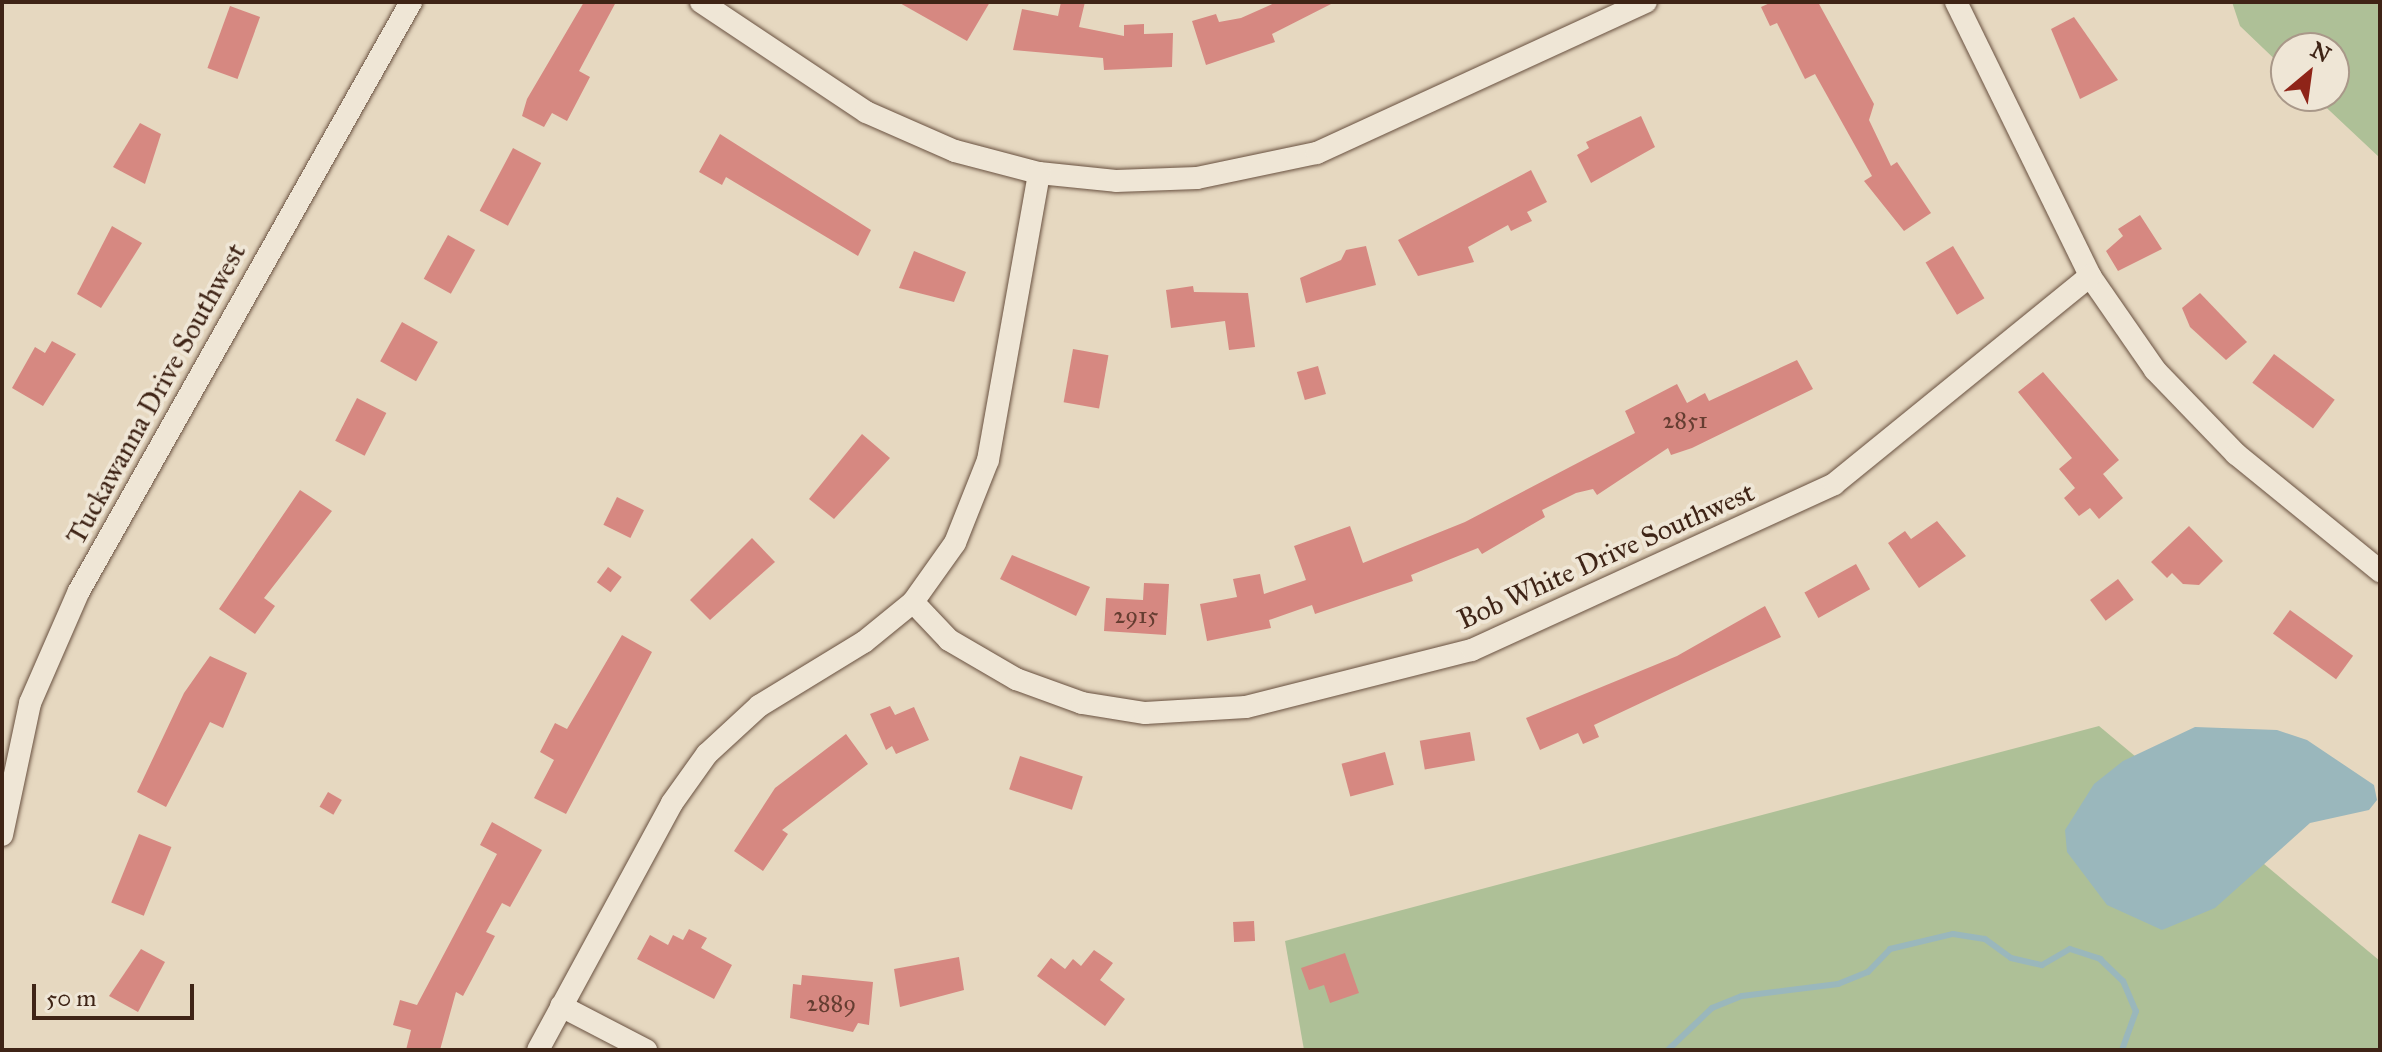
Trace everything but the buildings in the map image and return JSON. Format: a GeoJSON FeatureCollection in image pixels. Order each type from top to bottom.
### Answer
{"type":"FeatureCollection","features":[{"type":"Feature","properties":{"kind":"street","name":"Tuckawanna Drive Southwest"},"geometry":{"type":"LineString","coordinates":[[2,835],[30,703],[79,591],[411,2]]}},
{"type":"Feature","properties":{"kind":"street"},"geometry":{"type":"LineString","coordinates":[[701,2],[866,112],[955,151],[1039,173],[1184,180],[1317,153],[1646,2]]}},
{"type":"Feature","properties":{"kind":"street"},"geometry":{"type":"LineString","coordinates":[[1956,2],[2090,276],[2155,370],[2236,454],[2380,571]]}},
{"type":"Feature","properties":{"kind":"street"},"geometry":{"type":"LineString","coordinates":[[538,1050],[707,754],[759,706],[864,642],[913,602],[955,543],[988,460],[1039,173]]}},
{"type":"Feature","properties":{"kind":"street","name":"Bob White Drive Southwest"},"geometry":{"type":"LineString","coordinates":[[913,602],[949,640],[1016,679],[1082,703],[1145,713],[1246,707],[1472,650],[1834,484],[2090,276]]}},
{"type":"Feature","properties":{"kind":"street"},"geometry":{"type":"LineString","coordinates":[[561,1006],[646,1050]]}},
{"type":"Feature","properties":{"kind":"green space"},"geometry":{"type":"Polygon","coordinates":[[[2232,2],[2380,2],[2380,158],[2331,112],[2350,112],[2350,32],[2270,32],[2270,55],[2240,26],[2232,2]]]}},
{"type":"Feature","properties":{"kind":"green space"},"geometry":{"type":"Polygon","coordinates":[[[2099,726],[2380,961],[2380,1050],[1304,1050],[1285,941],[2099,726]]]}},
{"type":"Feature","properties":{"kind":"water"},"geometry":{"type":"Polygon","coordinates":[[[2195,727],[2277,730],[2307,740],[2374,785],[2377,800],[2369,810],[2310,823],[2215,908],[2162,930],[2107,905],[2067,852],[2065,830],[2094,784],[2123,761],[2195,727]]]}},
{"type":"Feature","properties":{"kind":"waterway"},"geometry":{"type":"LineString","coordinates":[[1668,1050],[1712,1008],[1742,996],[1838,984],[1868,972],[1890,949],[1953,934],[1985,939],[2011,958],[2042,965],[2070,949],[2100,959],[2123,981],[2136,1011],[2122,1050]]}}]}
